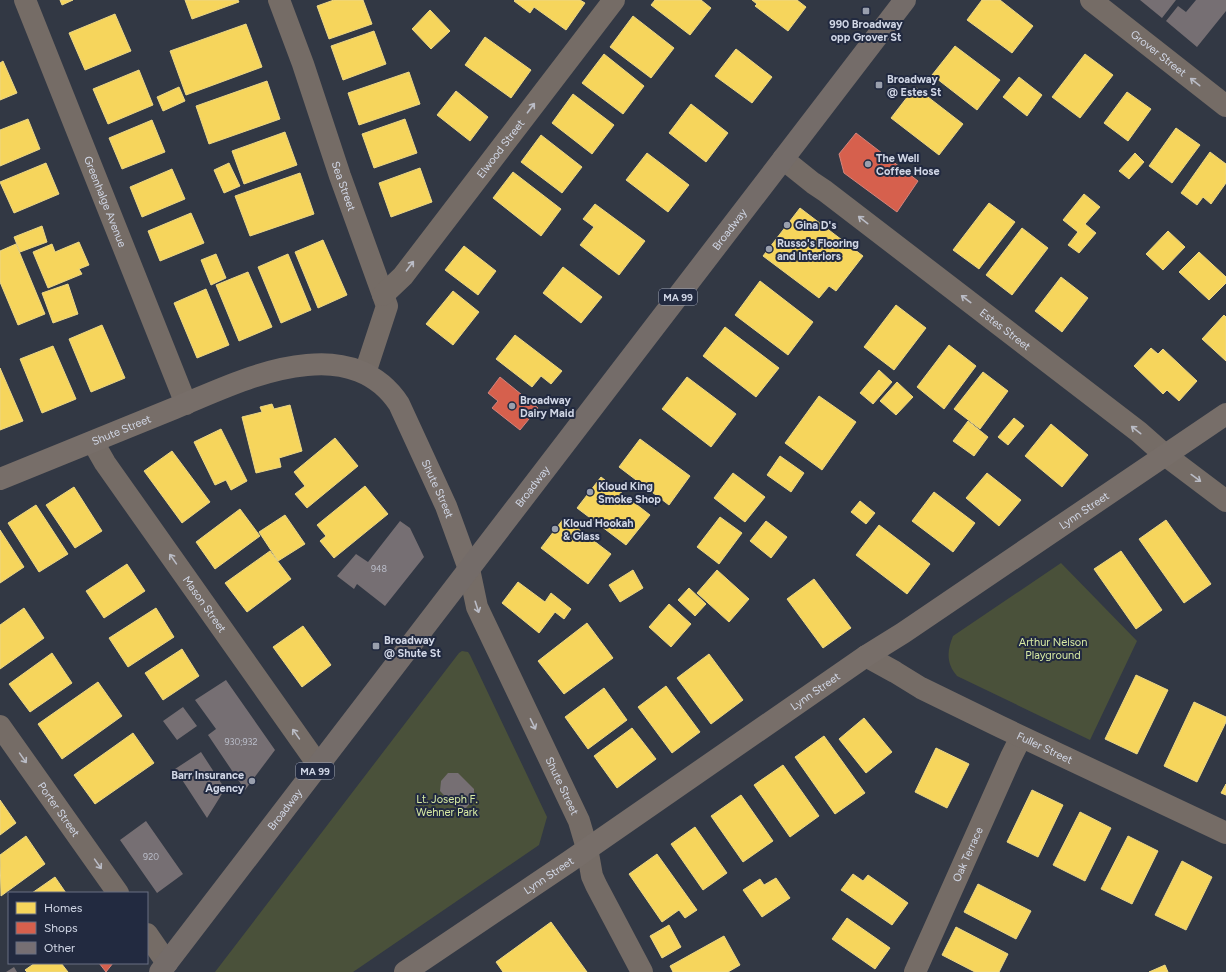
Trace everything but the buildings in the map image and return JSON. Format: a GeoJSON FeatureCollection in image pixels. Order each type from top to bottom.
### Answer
{"type":"FeatureCollection","features":[{"type":"Feature","properties":{"kind":"main road","name":"Broadway"},"geometry":{"type":"LineString","coordinates":[[164,967],[905,0]]}},
{"type":"Feature","properties":{"kind":"main road","name":"Shute Street"},"geometry":{"type":"LineString","coordinates":[[0,479],[244,380],[272,371],[308,364],[329,364],[350,368],[365,373],[379,382],[393,395],[399,404],[446,506],[469,569]]}},
{"type":"Feature","properties":{"kind":"main road","name":"Lynn Street"},"geometry":{"type":"LineString","coordinates":[[405,972],[866,656],[903,633],[1226,414]]}},
{"type":"Feature","properties":{"kind":"street","name":"Greenhalge Avenue"},"geometry":{"type":"LineString","coordinates":[[25,0],[186,404]]}},
{"type":"Feature","properties":{"kind":"street","name":"Sea Street"},"geometry":{"type":"LineString","coordinates":[[279,0],[303,64],[340,176],[387,306],[365,373]]}},
{"type":"Feature","properties":{"kind":"street","name":"Elwood Street"},"geometry":{"type":"LineString","coordinates":[[383,295],[403,276],[614,0]]}},
{"type":"Feature","properties":{"kind":"street","name":"Grover Street"},"geometry":{"type":"LineString","coordinates":[[1091,0],[1226,106]]}},
{"type":"Feature","properties":{"kind":"street","name":"Estes Street"},"geometry":{"type":"LineString","coordinates":[[783,158],[813,183],[1133,427],[1165,455],[1226,501]]}},
{"type":"Feature","properties":{"kind":"street","name":"Mason Street"},"geometry":{"type":"LineString","coordinates":[[93,442],[105,463],[319,766]]}},
{"type":"Feature","properties":{"kind":"street","name":"Shute Street"},"geometry":{"type":"LineString","coordinates":[[469,569],[476,607],[579,821],[587,848],[592,876],[596,885],[642,972]]}},
{"type":"Feature","properties":{"kind":"street","name":"Fuller Street"},"geometry":{"type":"LineString","coordinates":[[866,656],[921,688],[1021,737],[1226,833]]}},
{"type":"Feature","properties":{"kind":"street","name":"Porter Street"},"geometry":{"type":"LineString","coordinates":[[0,726],[117,892]]}},
{"type":"Feature","properties":{"kind":"street","name":"Oak Terrace"},"geometry":{"type":"LineString","coordinates":[[915,972],[1021,737]]}},
{"type":"Feature","properties":{"kind":"street"},"geometry":{"type":"LineString","coordinates":[[148,936],[164,967]]}},
{"type":"Feature","properties":{"kind":"green space","name":"Arthur Nelson Playground"},"geometry":{"type":"Polygon","coordinates":[[[1061,563],[1137,641],[1090,740],[957,676],[949,662],[949,652],[953,636],[1061,563]]]}},
{"type":"Feature","properties":{"kind":"green space","name":"Lt. Joseph F. Wehner Park"},"geometry":{"type":"Polygon","coordinates":[[[462,651],[468,652],[470,655],[547,817],[539,845],[353,972],[215,972],[459,653],[462,651]]]}},
{"type":"Feature","properties":{"kind":"place","name":"990 Broadway opp Grover St"},"geometry":{"type":"Point","coordinates":[866,11]}},
{"type":"Feature","properties":{"kind":"place","name":"Broadway @ Estes St"},"geometry":{"type":"Point","coordinates":[879,85]}},
{"type":"Feature","properties":{"kind":"place","name":"The Well Coffee Hose"},"geometry":{"type":"Point","coordinates":[868,164]}},
{"type":"Feature","properties":{"kind":"place","name":"Gina D's"},"geometry":{"type":"Point","coordinates":[787,225]}},
{"type":"Feature","properties":{"kind":"place","name":"Russo's Flooring and Interiors"},"geometry":{"type":"Point","coordinates":[769,249]}},
{"type":"Feature","properties":{"kind":"place","name":"Broadway Dairy Maid"},"geometry":{"type":"Point","coordinates":[512,406]}},
{"type":"Feature","properties":{"kind":"place","name":"Kloud King Smoke Shop"},"geometry":{"type":"Point","coordinates":[590,492]}},
{"type":"Feature","properties":{"kind":"place","name":"Kloud Hookah & Glass"},"geometry":{"type":"Point","coordinates":[555,529]}},
{"type":"Feature","properties":{"kind":"place","name":"Broadway @ Shute St"},"geometry":{"type":"Point","coordinates":[376,646]}},
{"type":"Feature","properties":{"kind":"place","name":"Barr Insurance Agency"},"geometry":{"type":"Point","coordinates":[252,781]}}]}
